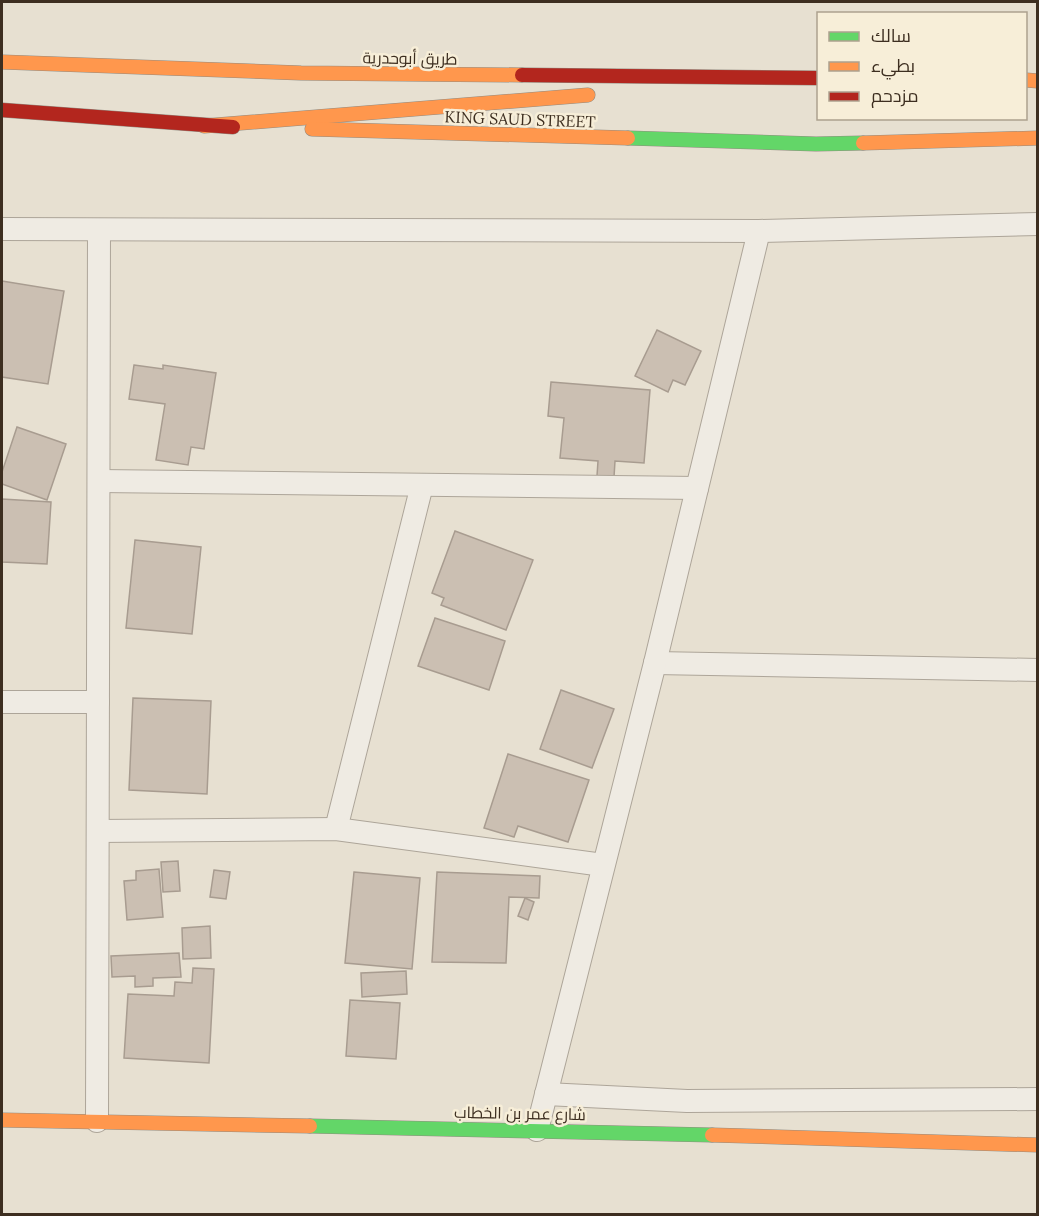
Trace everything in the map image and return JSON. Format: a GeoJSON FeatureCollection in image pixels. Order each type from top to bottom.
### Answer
{"type":"FeatureCollection","features":[{"type":"Feature","properties":{"kind":"main road","name":"طريق أبوحدرية"},"geometry":{"type":"LineString","coordinates":[[2,62],[302,73],[817,78]]}},
{"type":"Feature","properties":{"kind":"main road"},"geometry":{"type":"LineString","coordinates":[[654,90],[796,78]]}},
{"type":"Feature","properties":{"kind":"main road"},"geometry":{"type":"LineString","coordinates":[[204,126],[606,93]]}},
{"type":"Feature","properties":{"kind":"main road","name":"KING SAUD STREET"},"geometry":{"type":"LineString","coordinates":[[2,110],[204,126],[816,144],[1038,138]]}},
{"type":"Feature","properties":{"kind":"main road","name":"شارع عمر بن الخطاب"},"geometry":{"type":"LineString","coordinates":[[2,1120],[537,1130],[1038,1145]]}},
{"type":"Feature","properties":{"kind":"street"},"geometry":{"type":"LineString","coordinates":[[2,229],[759,231],[1038,224]]}},
{"type":"Feature","properties":{"kind":"street"},"geometry":{"type":"LineString","coordinates":[[98,1121],[99,230]]}},
{"type":"Feature","properties":{"kind":"street"},"geometry":{"type":"LineString","coordinates":[[537,1130],[655,663],[759,231]]}},
{"type":"Feature","properties":{"kind":"street"},"geometry":{"type":"LineString","coordinates":[[99,481],[697,488]]}},
{"type":"Feature","properties":{"kind":"street"},"geometry":{"type":"LineString","coordinates":[[336,829],[422,484]]}},
{"type":"Feature","properties":{"kind":"street"},"geometry":{"type":"LineString","coordinates":[[655,663],[1038,670]]}},
{"type":"Feature","properties":{"kind":"street"},"geometry":{"type":"LineString","coordinates":[[2,702],[98,702]]}},
{"type":"Feature","properties":{"kind":"street"},"geometry":{"type":"LineString","coordinates":[[98,831],[336,829],[603,865]]}},
{"type":"Feature","properties":{"kind":"street"},"geometry":{"type":"LineString","coordinates":[[546,1094],[687,1101],[1038,1099]]}},
{"type":"Feature","properties":{"kind":"building"},"geometry":{"type":"Polygon","coordinates":[[[2,281],[64,291],[48,384],[2,377],[2,281]]]}},
{"type":"Feature","properties":{"kind":"building"},"geometry":{"type":"Polygon","coordinates":[[[657,330],[701,351],[685,385],[673,380],[668,392],[635,376],[657,330]]]}},
{"type":"Feature","properties":{"kind":"building"},"geometry":{"type":"Polygon","coordinates":[[[134,365],[163,369],[163,365],[216,373],[204,449],[191,447],[188,465],[156,460],[165,404],[129,399],[134,365]]]}},
{"type":"Feature","properties":{"kind":"building"},"geometry":{"type":"Polygon","coordinates":[[[551,382],[650,390],[644,463],[615,461],[614,477],[597,476],[598,461],[560,458],[564,418],[548,416],[551,382]]]}},
{"type":"Feature","properties":{"kind":"building"},"geometry":{"type":"Polygon","coordinates":[[[17,427],[66,444],[47,500],[2,484],[2,472],[17,427]]]}},
{"type":"Feature","properties":{"kind":"building"},"geometry":{"type":"Polygon","coordinates":[[[2,499],[51,502],[47,564],[2,562],[2,499]]]}},
{"type":"Feature","properties":{"kind":"building"},"geometry":{"type":"Polygon","coordinates":[[[455,531],[533,560],[506,630],[441,605],[444,598],[432,593],[455,531]]]}},
{"type":"Feature","properties":{"kind":"building"},"geometry":{"type":"Polygon","coordinates":[[[135,540],[201,547],[192,634],[126,628],[135,540]]]}},
{"type":"Feature","properties":{"kind":"building"},"geometry":{"type":"Polygon","coordinates":[[[435,618],[505,641],[489,690],[418,666],[435,618]]]}},
{"type":"Feature","properties":{"kind":"building"},"geometry":{"type":"Polygon","coordinates":[[[561,690],[614,709],[592,768],[540,749],[561,690]]]}},
{"type":"Feature","properties":{"kind":"building"},"geometry":{"type":"Polygon","coordinates":[[[133,698],[211,701],[207,794],[129,790],[133,698]]]}},
{"type":"Feature","properties":{"kind":"building"},"geometry":{"type":"Polygon","coordinates":[[[508,754],[589,780],[568,842],[518,826],[514,837],[484,828],[508,754]]]}},
{"type":"Feature","properties":{"kind":"building"},"geometry":{"type":"Polygon","coordinates":[[[178,861],[180,891],[163,892],[161,862],[178,861]]]}},
{"type":"Feature","properties":{"kind":"building"},"geometry":{"type":"Polygon","coordinates":[[[159,869],[163,917],[127,920],[124,881],[136,880],[136,871],[159,869]]]}},
{"type":"Feature","properties":{"kind":"building"},"geometry":{"type":"Polygon","coordinates":[[[214,870],[230,872],[226,899],[210,897],[214,870]]]}},
{"type":"Feature","properties":{"kind":"building"},"geometry":{"type":"Polygon","coordinates":[[[354,872],[420,878],[412,969],[345,963],[354,872]]]}},
{"type":"Feature","properties":{"kind":"building"},"geometry":{"type":"Polygon","coordinates":[[[437,872],[540,876],[539,898],[509,897],[506,963],[432,962],[437,872]]]}},
{"type":"Feature","properties":{"kind":"building"},"geometry":{"type":"Polygon","coordinates":[[[525,898],[534,902],[528,920],[518,916],[525,898]]]}},
{"type":"Feature","properties":{"kind":"building"},"geometry":{"type":"Polygon","coordinates":[[[210,926],[211,958],[183,959],[182,928],[210,926]]]}},
{"type":"Feature","properties":{"kind":"building"},"geometry":{"type":"Polygon","coordinates":[[[179,953],[181,977],[153,978],[153,986],[135,987],[135,976],[112,977],[111,956],[179,953]]]}},
{"type":"Feature","properties":{"kind":"building"},"geometry":{"type":"Polygon","coordinates":[[[193,968],[214,969],[209,1063],[124,1058],[128,994],[174,996],[175,982],[192,983],[193,968]]]}},
{"type":"Feature","properties":{"kind":"building"},"geometry":{"type":"Polygon","coordinates":[[[406,971],[407,994],[362,997],[361,973],[406,971]]]}},
{"type":"Feature","properties":{"kind":"building"},"geometry":{"type":"Polygon","coordinates":[[[350,1000],[400,1003],[396,1059],[346,1056],[350,1000]]]}},
{"type":"Feature","properties":{"kind":"traffic: fast"},"geometry":{"type":"LineString","coordinates":[[628,138],[816,144],[863,143]]}},
{"type":"Feature","properties":{"kind":"traffic: fast"},"geometry":{"type":"LineString","coordinates":[[310,1126],[712,1135]]}},
{"type":"Feature","properties":{"kind":"traffic: slow"},"geometry":{"type":"LineString","coordinates":[[2,62],[301,73],[522,75]]}},
{"type":"Feature","properties":{"kind":"traffic: slow"},"geometry":{"type":"LineString","coordinates":[[1027,80],[1038,81]]}},
{"type":"Feature","properties":{"kind":"traffic: slow"},"geometry":{"type":"LineString","coordinates":[[204,126],[588,95]]}},
{"type":"Feature","properties":{"kind":"traffic: slow"},"geometry":{"type":"LineString","coordinates":[[312,129],[628,138]]}},
{"type":"Feature","properties":{"kind":"traffic: slow"},"geometry":{"type":"LineString","coordinates":[[863,143],[1038,138]]}},
{"type":"Feature","properties":{"kind":"traffic: slow"},"geometry":{"type":"LineString","coordinates":[[2,1120],[310,1126]]}},
{"type":"Feature","properties":{"kind":"traffic: slow"},"geometry":{"type":"LineString","coordinates":[[712,1135],[1038,1145]]}},
{"type":"Feature","properties":{"kind":"traffic: jam"},"geometry":{"type":"LineString","coordinates":[[522,75],[817,78]]}},
{"type":"Feature","properties":{"kind":"traffic: jam"},"geometry":{"type":"LineString","coordinates":[[2,110],[233,127]]}}]}
